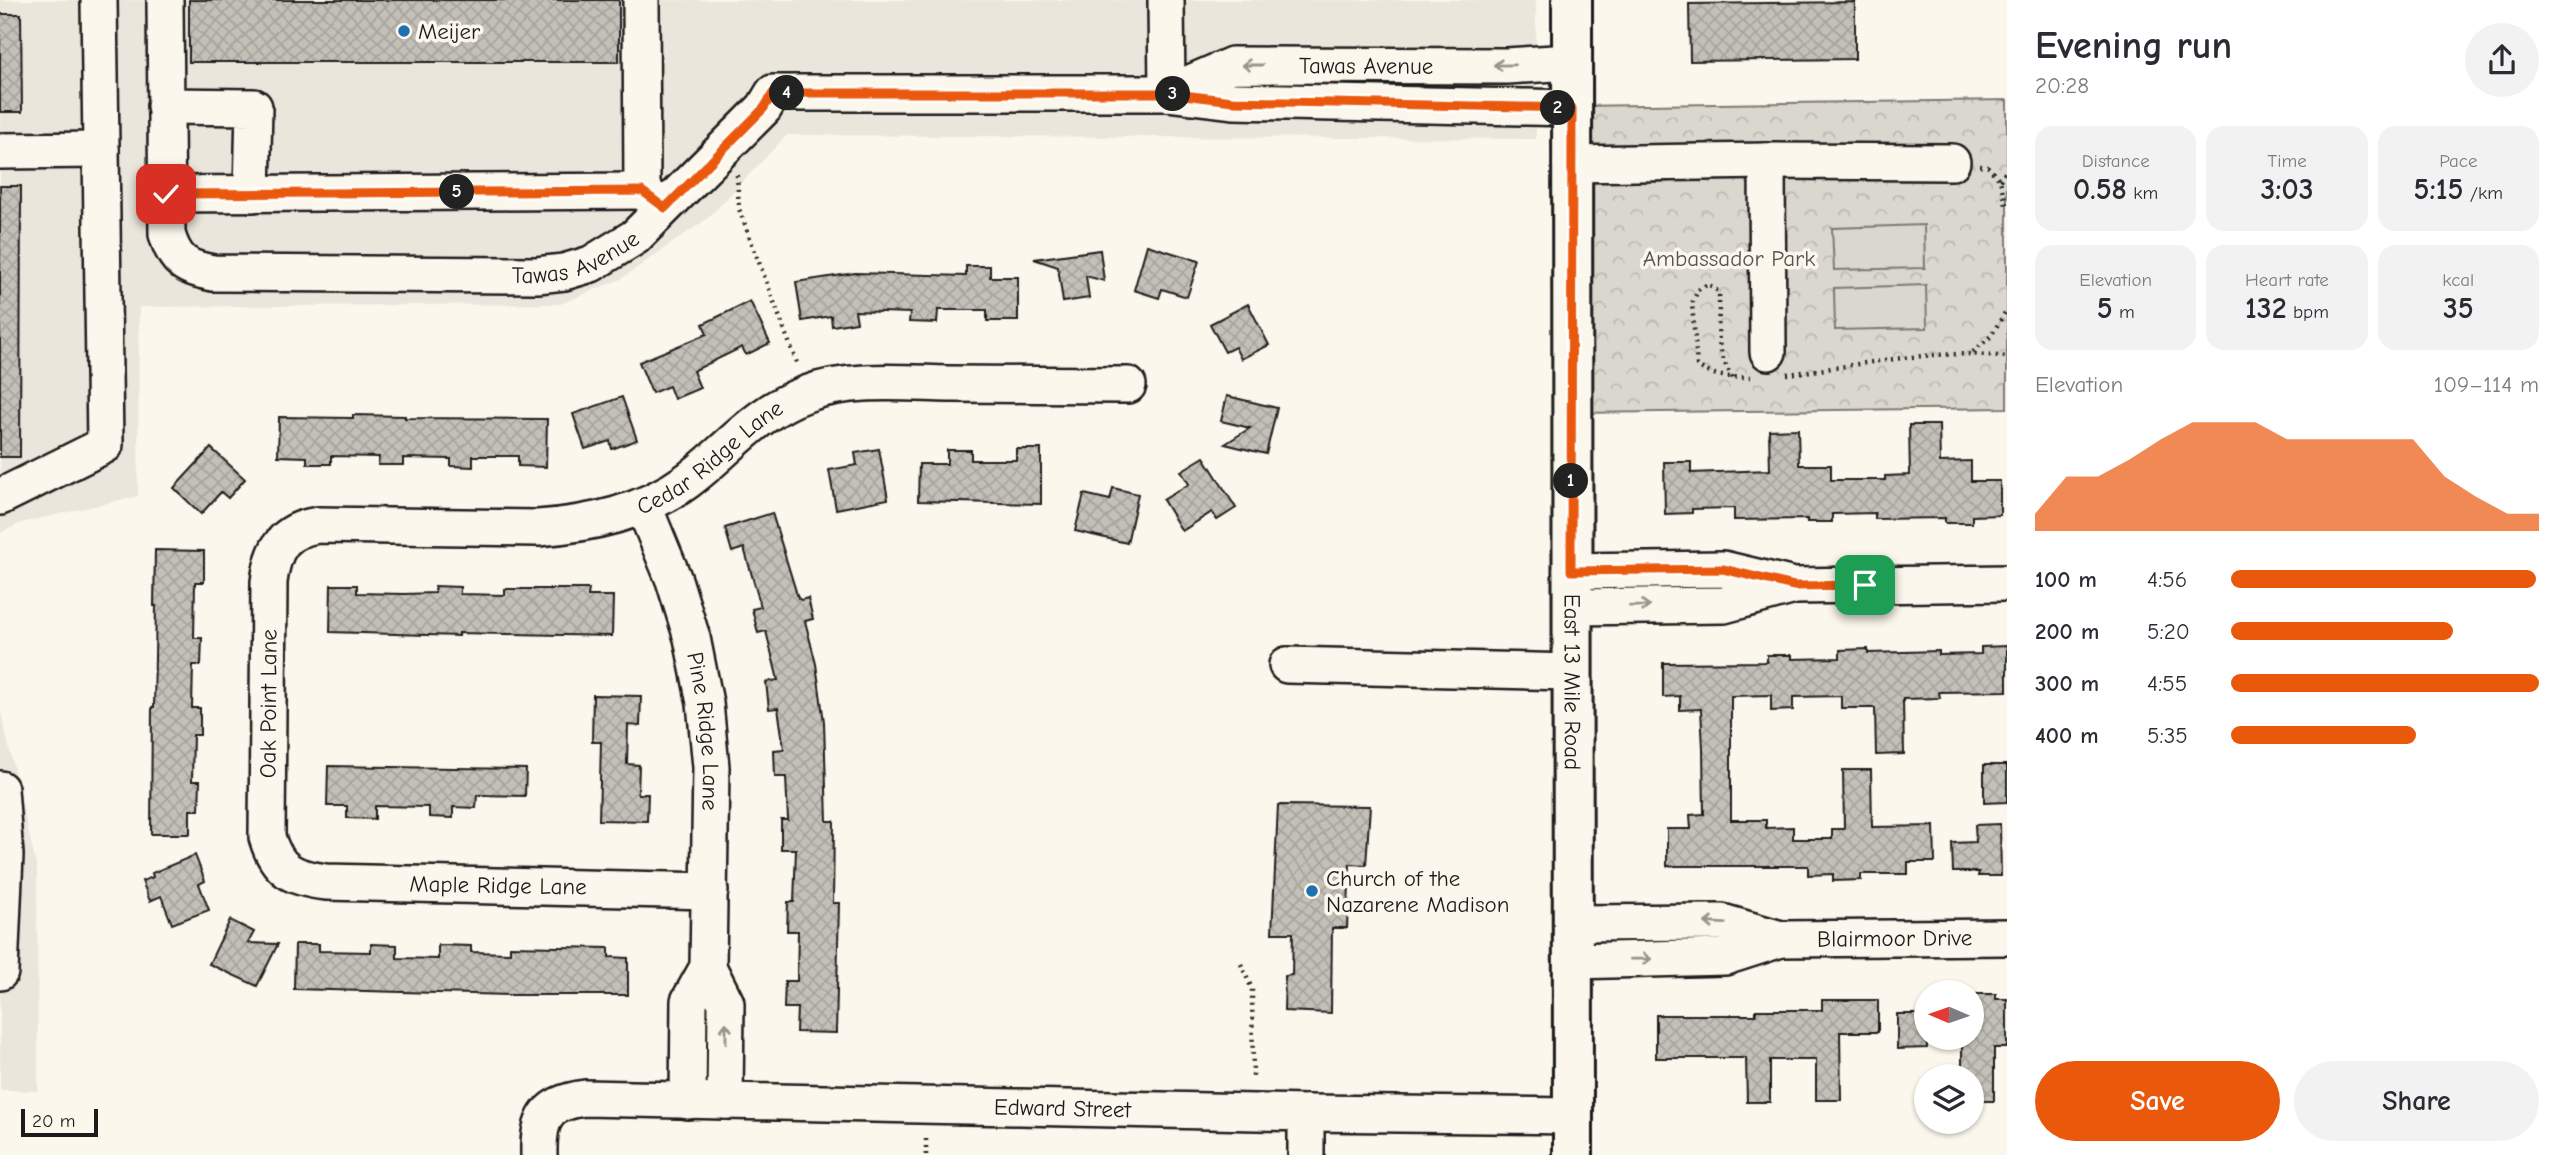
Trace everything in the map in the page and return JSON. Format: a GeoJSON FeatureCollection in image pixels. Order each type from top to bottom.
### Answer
{"type":"FeatureCollection","features":[{"type":"Feature","properties":{"kind":"main road","name":"East 13 Mile Road"},"geometry":{"type":"LineString","coordinates":[[1572,0],[1573,1155]]}},
{"type":"Feature","properties":{"kind":"street"},"geometry":{"type":"LineString","coordinates":[[0,497],[105,445],[99,0]]}},
{"type":"Feature","properties":{"kind":"street","name":"Tawas Avenue"},"geometry":{"type":"LineString","coordinates":[[165,0],[167,234],[172,250],[181,262],[195,270],[213,273],[537,275],[565,272],[591,264],[635,237],[654,199],[764,108],[773,93],[1167,93],[1233,101],[1572,108]]}},
{"type":"Feature","properties":{"kind":"street"},"geometry":{"type":"LineString","coordinates":[[166,194],[654,199],[641,0]]}},
{"type":"Feature","properties":{"kind":"street"},"geometry":{"type":"LineString","coordinates":[[1166,0],[1167,93]]}},
{"type":"Feature","properties":{"kind":"street","name":"Tawas Avenue"},"geometry":{"type":"LineString","coordinates":[[1167,93],[1231,65],[1506,66],[1572,62]]}},
{"type":"Feature","properties":{"kind":"street"},"geometry":{"type":"LineString","coordinates":[[165,106],[254,107],[252,194]]}},
{"type":"Feature","properties":{"kind":"street"},"geometry":{"type":"LineString","coordinates":[[0,151],[101,150]]}},
{"type":"Feature","properties":{"kind":"street"},"geometry":{"type":"LineString","coordinates":[[1767,161],[1767,368]]}},
{"type":"Feature","properties":{"kind":"street"},"geometry":{"type":"LineString","coordinates":[[1571,164],[1952,162]]}},
{"type":"Feature","properties":{"kind":"street","name":"Cedar Ridge Lane"},"geometry":{"type":"LineString","coordinates":[[291,534],[303,527],[337,524],[538,528],[565,526],[616,516],[644,506],[687,481],[770,410],[808,393],[835,387],[894,383],[1128,385]]}},
{"type":"Feature","properties":{"kind":"street","name":"Pine Ridge Lane"},"geometry":{"type":"LineString","coordinates":[[644,506],[674,580],[699,670],[711,767],[708,967],[689,1001],[688,1101]]}},
{"type":"Feature","properties":{"kind":"street","name":"Oak Point Lane"},"geometry":{"type":"LineString","coordinates":[[287,871],[271,852],[267,837],[269,582],[275,554],[291,534]]}},
{"type":"Feature","properties":{"kind":"street"},"geometry":{"type":"LineString","coordinates":[[1572,589],[1724,605],[1794,586],[2007,583]]}},
{"type":"Feature","properties":{"kind":"street"},"geometry":{"type":"LineString","coordinates":[[1287,665],[1572,672]]}},
{"type":"Feature","properties":{"kind":"street"},"geometry":{"type":"LineString","coordinates":[[0,789],[5,855],[0,972]]}},
{"type":"Feature","properties":{"kind":"street","name":"Maple Ridge Lane"},"geometry":{"type":"LineString","coordinates":[[287,871],[326,882],[710,891]]}},
{"type":"Feature","properties":{"kind":"street","name":"Blairmoor Drive"},"geometry":{"type":"LineString","coordinates":[[1573,923],[1721,922],[1782,939],[2007,937]]}},
{"type":"Feature","properties":{"kind":"street","name":"Blairmoor Drive"},"geometry":{"type":"LineString","coordinates":[[1573,961],[1725,957],[1782,939]]}},
{"type":"Feature","properties":{"kind":"street","name":"Pine Ridge Lane"},"geometry":{"type":"LineString","coordinates":[[708,967],[726,1003],[725,1101]]}},
{"type":"Feature","properties":{"kind":"street","name":"Edward Street"},"geometry":{"type":"LineString","coordinates":[[539,1155],[540,1129],[552,1107],[560,1102],[585,1098],[1573,1116]]}},
{"type":"Feature","properties":{"kind":"street"},"geometry":{"type":"LineString","coordinates":[[1306,1113],[1306,1155]]}},
{"type":"Feature","properties":{"kind":"path"},"geometry":{"type":"LineString","coordinates":[[1952,162],[1988,167],[2000,180],[2007,209]]}},
{"type":"Feature","properties":{"kind":"path"},"geometry":{"type":"LineString","coordinates":[[2000,180],[2007,169]]}},
{"type":"Feature","properties":{"kind":"path"},"geometry":{"type":"LineString","coordinates":[[737,173],[739,209],[800,370]]}},
{"type":"Feature","properties":{"kind":"path"},"geometry":{"type":"LineString","coordinates":[[1733,378],[1723,362],[1717,341],[1719,292],[1708,284],[1698,290],[1692,304],[1697,365],[1705,371],[1733,378],[1767,368],[1972,353],[2007,357]]}},
{"type":"Feature","properties":{"kind":"path"},"geometry":{"type":"LineString","coordinates":[[1972,353],[1991,336],[2007,309]]}},
{"type":"Feature","properties":{"kind":"path"},"geometry":{"type":"LineString","coordinates":[[1241,964],[1252,989],[1253,1080]]}},
{"type":"Feature","properties":{"kind":"path"},"geometry":{"type":"LineString","coordinates":[[926,1136],[926,1155]]}},
{"type":"Feature","properties":{"kind":"shaded area"},"geometry":{"type":"Polygon","coordinates":[[[0,0],[1536,0],[1536,139],[787,135],[708,218],[621,279],[560,304],[139,307],[138,496],[21,523],[0,533],[0,0]]]}},
{"type":"Feature","properties":{"kind":"shaded area"},"geometry":{"type":"Polygon","coordinates":[[[0,708],[37,869],[38,1091],[0,1090],[0,708]]]}},
{"type":"Feature","properties":{"kind":"green space","name":"Ambassador Park"},"geometry":{"type":"Polygon","coordinates":[[[2007,100],[2007,408],[1575,413],[1575,106],[2007,100]]]}},
{"type":"Feature","properties":{"kind":"green space"},"geometry":{"type":"Polygon","coordinates":[[[1924,225],[1925,268],[1834,270],[1832,228],[1924,225]]]}},
{"type":"Feature","properties":{"kind":"green space"},"geometry":{"type":"Polygon","coordinates":[[[1926,285],[1927,328],[1835,330],[1834,288],[1926,285]]]}},
{"type":"Feature","properties":{"kind":"building","name":"Meijer"},"geometry":{"type":"Polygon","coordinates":[[[189,0],[619,0],[619,62],[189,62],[189,0]]]}},
{"type":"Feature","properties":{"kind":"building"},"geometry":{"type":"Polygon","coordinates":[[[1855,2],[1855,59],[1690,61],[1689,4],[1855,2]]]}},
{"type":"Feature","properties":{"kind":"building"},"geometry":{"type":"Polygon","coordinates":[[[0,14],[21,14],[22,112],[0,112],[0,14]]]}},
{"type":"Feature","properties":{"kind":"building"},"geometry":{"type":"Polygon","coordinates":[[[0,186],[21,186],[20,457],[0,457],[0,186]]]}},
{"type":"Feature","properties":{"kind":"building"},"geometry":{"type":"Polygon","coordinates":[[[1147,245],[1199,261],[1187,297],[1162,289],[1159,298],[1134,290],[1147,245]]]}},
{"type":"Feature","properties":{"kind":"building"},"geometry":{"type":"Polygon","coordinates":[[[1100,250],[1104,281],[1086,276],[1089,298],[1063,302],[1058,267],[1034,259],[1100,250]]]}},
{"type":"Feature","properties":{"kind":"building"},"geometry":{"type":"Polygon","coordinates":[[[966,266],[990,266],[990,277],[1018,277],[1018,321],[987,321],[987,310],[938,310],[937,323],[909,322],[910,313],[855,311],[857,322],[832,326],[831,316],[802,321],[796,282],[855,273],[966,276],[966,266]]]}},
{"type":"Feature","properties":{"kind":"building"},"geometry":{"type":"Polygon","coordinates":[[[750,301],[770,343],[746,355],[742,347],[693,371],[700,388],[674,399],[669,386],[652,393],[639,362],[707,334],[703,324],[750,301]]]}},
{"type":"Feature","properties":{"kind":"building"},"geometry":{"type":"Polygon","coordinates":[[[1248,304],[1269,345],[1241,359],[1235,347],[1225,352],[1210,324],[1248,304]]]}},
{"type":"Feature","properties":{"kind":"building"},"geometry":{"type":"Polygon","coordinates":[[[1227,396],[1277,408],[1266,454],[1225,444],[1250,428],[1221,421],[1227,396]]]}},
{"type":"Feature","properties":{"kind":"building"},"geometry":{"type":"Polygon","coordinates":[[[622,397],[637,440],[612,449],[610,441],[585,449],[573,414],[622,397]]]}},
{"type":"Feature","properties":{"kind":"building"},"geometry":{"type":"Polygon","coordinates":[[[353,415],[547,419],[546,467],[518,466],[518,456],[473,456],[473,467],[451,466],[451,459],[403,458],[403,465],[378,465],[379,457],[331,456],[331,464],[307,464],[307,457],[278,456],[279,417],[353,418],[353,415]]]}},
{"type":"Feature","properties":{"kind":"building"},"geometry":{"type":"Polygon","coordinates":[[[1909,425],[1939,425],[1940,462],[1971,461],[1971,481],[2000,481],[2000,515],[1972,516],[1972,523],[1945,523],[1945,518],[1875,519],[1875,513],[1832,514],[1832,522],[1807,522],[1807,519],[1734,520],[1734,508],[1692,509],[1692,513],[1665,514],[1664,462],[1691,462],[1691,473],[1770,470],[1769,430],[1798,429],[1799,465],[1831,465],[1831,480],[1885,480],[1885,476],[1910,475],[1909,425]]]}},
{"type":"Feature","properties":{"kind":"building"},"geometry":{"type":"Polygon","coordinates":[[[211,448],[245,479],[228,498],[221,492],[201,514],[174,488],[211,448]]]}},
{"type":"Feature","properties":{"kind":"building"},"geometry":{"type":"Polygon","coordinates":[[[879,449],[888,499],[836,509],[829,470],[857,465],[855,453],[879,449]]]}},
{"type":"Feature","properties":{"kind":"building"},"geometry":{"type":"Polygon","coordinates":[[[1016,449],[1041,449],[1041,504],[918,501],[919,464],[947,464],[947,450],[971,450],[971,460],[1016,460],[1016,449]]]}},
{"type":"Feature","properties":{"kind":"building"},"geometry":{"type":"Polygon","coordinates":[[[1204,457],[1236,508],[1217,520],[1212,512],[1182,531],[1163,500],[1189,484],[1181,471],[1204,457]]]}},
{"type":"Feature","properties":{"kind":"building"},"geometry":{"type":"Polygon","coordinates":[[[1113,488],[1138,494],[1127,543],[1075,531],[1084,494],[1110,500],[1113,488]]]}},
{"type":"Feature","properties":{"kind":"building"},"geometry":{"type":"Polygon","coordinates":[[[772,513],[798,598],[808,598],[813,619],[805,621],[816,664],[824,722],[827,821],[834,821],[833,903],[839,903],[836,1033],[796,1032],[797,1008],[784,1008],[785,981],[797,981],[798,931],[787,931],[788,902],[794,902],[796,849],[781,849],[781,820],[788,820],[786,777],[775,777],[774,750],[784,749],[778,708],[769,709],[766,682],[778,680],[766,631],[758,633],[752,609],[761,607],[744,548],[732,552],[725,528],[772,513]]]}},
{"type":"Feature","properties":{"kind":"building"},"geometry":{"type":"Polygon","coordinates":[[[155,550],[204,551],[204,582],[195,582],[194,638],[202,638],[201,665],[193,665],[192,708],[200,708],[200,735],[193,735],[192,781],[200,781],[199,810],[190,810],[190,834],[151,834],[155,550]]]}},
{"type":"Feature","properties":{"kind":"building"},"geometry":{"type":"Polygon","coordinates":[[[331,585],[357,585],[357,593],[404,594],[435,593],[435,586],[460,587],[460,594],[505,595],[505,589],[589,589],[588,596],[613,596],[612,636],[459,633],[459,636],[330,632],[331,585]]]}},
{"type":"Feature","properties":{"kind":"building"},"geometry":{"type":"Polygon","coordinates":[[[2007,646],[2007,691],[1939,692],[1940,698],[1903,699],[1904,754],[1876,755],[1875,708],[1841,708],[1841,696],[1793,697],[1793,710],[1771,711],[1771,695],[1731,696],[1731,820],[1766,820],[1766,828],[1793,827],[1793,839],[1832,839],[1832,829],[1844,829],[1843,770],[1871,770],[1872,827],[1934,826],[1935,862],[1908,862],[1908,874],[1861,874],[1861,880],[1833,881],[1833,874],[1808,875],[1808,866],[1667,866],[1667,829],[1691,829],[1690,815],[1704,814],[1703,749],[1701,709],[1680,710],[1680,696],[1663,697],[1663,663],[1767,662],[1767,655],[1792,655],[1792,659],[1840,658],[1840,650],[1868,649],[1868,653],[1939,651],[1939,655],[1981,654],[1981,647],[2007,646]]]}},
{"type":"Feature","properties":{"kind":"building"},"geometry":{"type":"Polygon","coordinates":[[[593,695],[641,696],[640,726],[628,725],[627,764],[639,765],[638,794],[648,794],[647,821],[599,820],[601,742],[592,742],[593,695]]]}},
{"type":"Feature","properties":{"kind":"building"},"geometry":{"type":"Polygon","coordinates":[[[1984,765],[2007,765],[2007,802],[1984,803],[1984,765]]]}},
{"type":"Feature","properties":{"kind":"building"},"geometry":{"type":"Polygon","coordinates":[[[328,766],[526,769],[525,796],[477,795],[476,808],[453,807],[453,818],[429,817],[429,807],[375,806],[375,819],[347,818],[347,806],[327,806],[328,766]]]}},
{"type":"Feature","properties":{"kind":"building","name":"Church of the Nazarene Madison"},"geometry":{"type":"Polygon","coordinates":[[[1278,805],[1370,806],[1366,865],[1350,864],[1347,928],[1332,928],[1331,1013],[1284,1011],[1285,976],[1292,975],[1293,933],[1272,933],[1278,805]]]}},
{"type":"Feature","properties":{"kind":"building"},"geometry":{"type":"Polygon","coordinates":[[[2000,824],[2001,876],[1978,876],[1979,872],[1953,872],[1952,843],[1976,842],[1975,825],[2000,824]]]}},
{"type":"Feature","properties":{"kind":"building"},"geometry":{"type":"Polygon","coordinates":[[[195,855],[205,881],[199,884],[209,910],[172,924],[161,896],[150,901],[142,881],[153,877],[152,873],[195,855]]]}},
{"type":"Feature","properties":{"kind":"building"},"geometry":{"type":"Polygon","coordinates":[[[230,920],[254,932],[248,943],[278,944],[257,986],[209,964],[230,920]]]}},
{"type":"Feature","properties":{"kind":"building"},"geometry":{"type":"Polygon","coordinates":[[[295,944],[319,944],[319,951],[371,952],[371,944],[397,945],[397,958],[438,959],[438,945],[471,946],[471,952],[510,953],[510,946],[609,948],[609,957],[628,958],[628,995],[510,995],[294,989],[295,944]]]}},
{"type":"Feature","properties":{"kind":"building"},"geometry":{"type":"Polygon","coordinates":[[[1984,994],[1996,994],[1996,999],[2007,999],[2007,1048],[1994,1048],[1994,1101],[1984,1101],[1984,1064],[1962,1064],[1962,1050],[1984,1050],[1984,994]]]}},
{"type":"Feature","properties":{"kind":"building"},"geometry":{"type":"Polygon","coordinates":[[[1822,1000],[1878,1000],[1878,1032],[1840,1032],[1841,1100],[1816,1100],[1816,1060],[1770,1060],[1770,1102],[1747,1102],[1746,1058],[1656,1058],[1656,1015],[1756,1015],[1756,1010],[1822,1010],[1822,1000]]]}},
{"type":"Feature","properties":{"kind":"building"},"geometry":{"type":"Polygon","coordinates":[[[1897,1014],[1914,1014],[1914,1048],[1897,1049],[1897,1014]]]}},
{"type":"Feature","properties":{"kind":"place","name":"Meijer"},"geometry":{"type":"Point","coordinates":[404,31]}},
{"type":"Feature","properties":{"kind":"place","name":"Church of the Nazarene Madison"},"geometry":{"type":"Point","coordinates":[1312,891]}},
{"type":"Feature","properties":{"kind":"route"},"geometry":{"type":"LineString","coordinates":[[166,194],[642,191],[665,208],[764,108],[773,93],[1167,93],[1233,101],[1572,108],[1571,571],[1723,569],[1794,586],[1865,585]]}}]}
